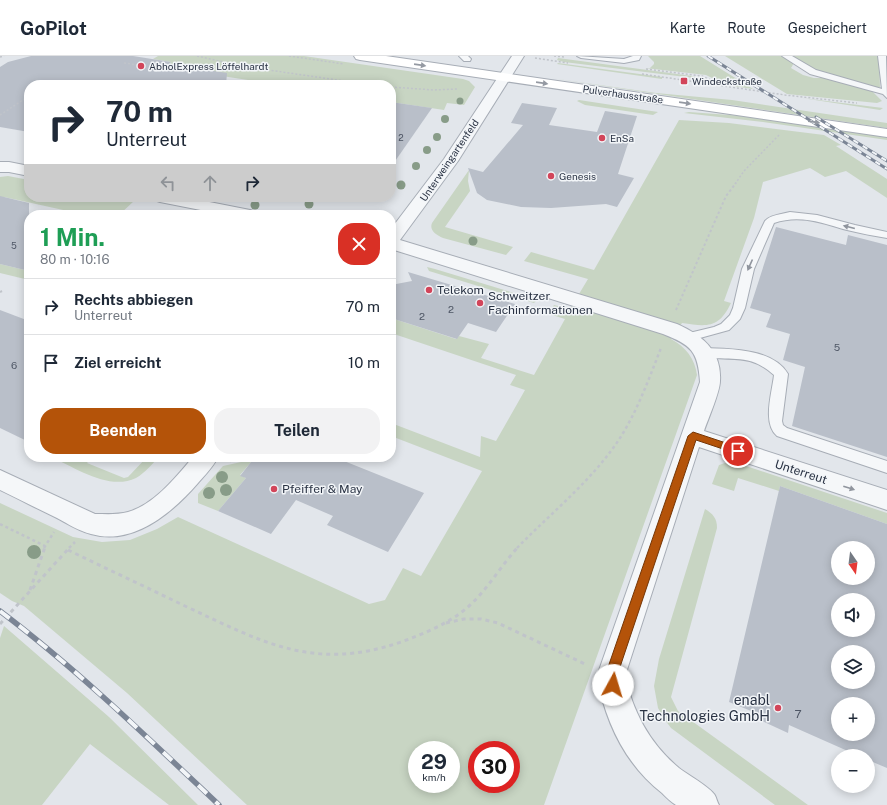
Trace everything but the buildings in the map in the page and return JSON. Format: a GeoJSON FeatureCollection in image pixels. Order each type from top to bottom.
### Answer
{"type":"FeatureCollection","features":[{"type":"Feature","properties":{"kind":"main road","name":"Pulverhausstraße"},"geometry":{"type":"LineString","coordinates":[[360,56],[887,133]]}},
{"type":"Feature","properties":{"kind":"main road"},"geometry":{"type":"LineString","coordinates":[[461,57],[482,61]]}},
{"type":"Feature","properties":{"kind":"main road"},"geometry":{"type":"LineString","coordinates":[[497,63],[515,60],[527,67]]}},
{"type":"Feature","properties":{"kind":"street","name":"Unterweingartenfeld"},"geometry":{"type":"LineString","coordinates":[[396,235],[434,184],[515,60]]}},
{"type":"Feature","properties":{"kind":"street"},"geometry":{"type":"LineString","coordinates":[[0,167],[24,170]]}},
{"type":"Feature","properties":{"kind":"street"},"geometry":{"type":"LineString","coordinates":[[185,202],[225,210]]}},
{"type":"Feature","properties":{"kind":"street"},"geometry":{"type":"LineString","coordinates":[[396,244],[670,329],[696,344],[710,368],[710,382],[693,436],[611,676],[614,694],[629,731],[646,755],[665,777],[703,805]]}},
{"type":"Feature","properties":{"kind":"street","name":"Unterreut"},"geometry":{"type":"LineString","coordinates":[[693,436],[887,500]]}},
{"type":"Feature","properties":{"kind":"street"},"geometry":{"type":"LineString","coordinates":[[0,479],[92,524],[104,526],[122,524],[141,518],[157,509],[168,501],[203,462]]}},
{"type":"Feature","properties":{"kind":"lane"},"geometry":{"type":"LineString","coordinates":[[581,56],[624,61],[636,58],[637,56]]}},
{"type":"Feature","properties":{"kind":"lane"},"geometry":{"type":"LineString","coordinates":[[786,56],[813,72],[887,94],[882,56]]}},
{"type":"Feature","properties":{"kind":"lane"},"geometry":{"type":"LineString","coordinates":[[696,344],[717,330],[727,326],[734,320],[740,306],[747,270],[770,221],[794,214],[829,220],[846,226],[887,234]]}},
{"type":"Feature","properties":{"kind":"lane"},"geometry":{"type":"LineString","coordinates":[[696,344],[760,358],[773,365],[781,374],[775,421],[777,428],[782,432],[887,467]]}},
{"type":"Feature","properties":{"kind":"path"},"geometry":{"type":"LineString","coordinates":[[0,57],[4,56]]}},
{"type":"Feature","properties":{"kind":"path"},"geometry":{"type":"LineString","coordinates":[[198,56],[248,67],[338,80]]}},
{"type":"Feature","properties":{"kind":"path"},"geometry":{"type":"LineString","coordinates":[[124,63],[138,65]]}},
{"type":"Feature","properties":{"kind":"path"},"geometry":{"type":"LineString","coordinates":[[665,72],[664,78],[707,85],[708,78]]}},
{"type":"Feature","properties":{"kind":"path"},"geometry":{"type":"LineString","coordinates":[[721,86],[785,95],[861,103]]}},
{"type":"Feature","properties":{"kind":"path"},"geometry":{"type":"LineString","coordinates":[[396,87],[434,90],[468,88],[494,92]]}},
{"type":"Feature","properties":{"kind":"path"},"geometry":{"type":"LineString","coordinates":[[0,115],[24,99]]}},
{"type":"Feature","properties":{"kind":"path"},"geometry":{"type":"LineString","coordinates":[[444,624],[468,607],[487,586],[516,549],[595,472],[616,443],[634,413],[670,329],[678,305],[726,196],[744,171],[783,131]]}},
{"type":"Feature","properties":{"kind":"path"},"geometry":{"type":"LineString","coordinates":[[29,592],[45,546],[67,512]]}},
{"type":"Feature","properties":{"kind":"path"},"geometry":{"type":"LineString","coordinates":[[0,524],[45,546]]}},
{"type":"Feature","properties":{"kind":"path"},"geometry":{"type":"LineString","coordinates":[[0,624],[92,524]]}},
{"type":"Feature","properties":{"kind":"path"},"geometry":{"type":"LineString","coordinates":[[68,550],[254,638],[304,652],[340,654],[370,651],[402,642],[444,624],[464,619],[481,619],[498,623],[611,676]]}},
{"type":"Feature","properties":{"kind":"green space"},"geometry":{"type":"Polygon","coordinates":[[[158,56],[304,56],[463,79],[469,81],[475,87],[464,105],[447,103],[444,110],[396,103],[396,80],[248,80],[209,74],[213,71],[169,64],[171,62],[153,59],[158,56]]]}},
{"type":"Feature","properties":{"kind":"green space"},"geometry":{"type":"Polygon","coordinates":[[[648,56],[700,56],[753,89],[726,85],[706,75],[645,68],[650,68],[654,64],[648,56]]]}},
{"type":"Feature","properties":{"kind":"green space"},"geometry":{"type":"Polygon","coordinates":[[[725,56],[781,56],[794,63],[791,68],[803,75],[814,78],[829,78],[872,91],[882,101],[877,103],[787,94],[725,56]]]}},
{"type":"Feature","properties":{"kind":"green space"},"geometry":{"type":"Polygon","coordinates":[[[789,56],[879,56],[880,87],[874,88],[815,71],[789,56]]]}},
{"type":"Feature","properties":{"kind":"green space"},"geometry":{"type":"Polygon","coordinates":[[[558,58],[692,76],[702,79],[564,62],[557,60],[558,58]]]}},
{"type":"Feature","properties":{"kind":"green space"},"geometry":{"type":"Polygon","coordinates":[[[557,64],[662,77],[662,79],[557,64]]]}},
{"type":"Feature","properties":{"kind":"green space"},"geometry":{"type":"Polygon","coordinates":[[[550,78],[656,93],[732,100],[887,123],[887,128],[550,78]]]}},
{"type":"Feature","properties":{"kind":"green space"},"geometry":{"type":"Polygon","coordinates":[[[802,98],[883,108],[880,110],[802,98]]]}},
{"type":"Feature","properties":{"kind":"green space"},"geometry":{"type":"Polygon","coordinates":[[[579,100],[658,112],[653,115],[585,105],[577,101],[579,100]]]}},
{"type":"Feature","properties":{"kind":"green space"},"geometry":{"type":"Polygon","coordinates":[[[689,112],[743,116],[887,137],[887,140],[763,122],[684,113],[689,112]]]}},
{"type":"Feature","properties":{"kind":"green space"},"geometry":{"type":"Polygon","coordinates":[[[679,120],[729,123],[824,135],[841,145],[836,146],[887,179],[887,198],[846,171],[825,177],[810,168],[763,182],[754,218],[724,301],[731,303],[727,311],[722,317],[712,324],[699,325],[682,323],[671,339],[689,354],[696,369],[697,375],[544,805],[247,805],[127,693],[24,606],[12,601],[0,593],[0,503],[73,537],[102,542],[130,540],[157,529],[178,517],[369,604],[385,600],[403,568],[421,576],[482,471],[396,438],[396,425],[480,457],[481,436],[496,441],[525,390],[510,385],[516,375],[396,335],[396,320],[456,339],[459,336],[489,344],[481,358],[534,375],[565,319],[549,314],[554,305],[570,309],[588,279],[524,261],[531,252],[594,270],[679,120]]]}},
{"type":"Feature","properties":{"kind":"green space"},"geometry":{"type":"Polygon","coordinates":[[[469,170],[468,181],[470,191],[445,227],[513,247],[506,255],[443,238],[436,234],[431,228],[432,223],[469,170]]]}},
{"type":"Feature","properties":{"kind":"green space"},"geometry":{"type":"Polygon","coordinates":[[[8,176],[24,179],[24,201],[4,197],[0,200],[0,177],[8,176]]]}},
{"type":"Feature","properties":{"kind":"green space"},"geometry":{"type":"Polygon","coordinates":[[[27,202],[133,202],[124,210],[63,210],[27,202]]]}},
{"type":"Feature","properties":{"kind":"green space"},"geometry":{"type":"Polygon","coordinates":[[[0,264],[24,270],[24,279],[0,273],[0,264]]]}},
{"type":"Feature","properties":{"kind":"green space"},"geometry":{"type":"Polygon","coordinates":[[[427,267],[537,300],[534,303],[429,271],[427,267]]]}},
{"type":"Feature","properties":{"kind":"green space"},"geometry":{"type":"Polygon","coordinates":[[[731,461],[887,513],[887,524],[780,486],[779,491],[738,478],[734,491],[712,484],[719,465],[731,461]]]}},
{"type":"Feature","properties":{"kind":"green space"},"geometry":{"type":"Polygon","coordinates":[[[61,462],[88,462],[87,463],[124,478],[128,477],[142,462],[154,462],[139,476],[126,481],[115,482],[104,480],[61,462]]]}},
{"type":"Feature","properties":{"kind":"green space"},"geometry":{"type":"Polygon","coordinates":[[[241,462],[251,462],[240,475],[246,478],[218,511],[198,503],[198,494],[223,466],[241,462]]]}},
{"type":"Feature","properties":{"kind":"green space"},"geometry":{"type":"Polygon","coordinates":[[[705,509],[714,517],[717,528],[671,697],[678,711],[808,805],[775,805],[671,728],[658,708],[654,686],[659,659],[705,509]]]}},
{"type":"Feature","properties":{"kind":"green space"},"geometry":{"type":"Polygon","coordinates":[[[4,626],[109,717],[198,805],[169,805],[90,744],[42,805],[0,805],[0,638],[4,626]]]}},
{"type":"Feature","properties":{"kind":"railway"},"geometry":{"type":"LineString","coordinates":[[708,56],[887,169]]}},
{"type":"Feature","properties":{"kind":"railway"},"geometry":{"type":"LineString","coordinates":[[816,117],[887,161]]}},
{"type":"Feature","properties":{"kind":"railway"},"geometry":{"type":"LineString","coordinates":[[0,611],[85,681],[219,805]]}},
{"type":"Feature","properties":{"kind":"place","name":"AbholExpress Löffelhardt"},"geometry":{"type":"Point","coordinates":[141,66]}},
{"type":"Feature","properties":{"kind":"place","name":"Windeckstraße"},"geometry":{"type":"Point","coordinates":[684,81]}},
{"type":"Feature","properties":{"kind":"place","name":"EnSa"},"geometry":{"type":"Point","coordinates":[602,138]}},
{"type":"Feature","properties":{"kind":"place","name":"Genesis"},"geometry":{"type":"Point","coordinates":[551,176]}},
{"type":"Feature","properties":{"kind":"place","name":"Telekom"},"geometry":{"type":"Point","coordinates":[429,290]}},
{"type":"Feature","properties":{"kind":"place","name":"Schweitzer Fachinformationen"},"geometry":{"type":"Point","coordinates":[480,303]}},
{"type":"Feature","properties":{"kind":"place","name":"Pfeiffer & May"},"geometry":{"type":"Point","coordinates":[274,489]}},
{"type":"Feature","properties":{"kind":"place","name":"enabl Technologies GmbH"},"geometry":{"type":"Point","coordinates":[778,708]}},
{"type":"Feature","properties":{"kind":"route"},"geometry":{"type":"LineString","coordinates":[[613,685],[611,676],[693,436],[738,451]]}}]}
